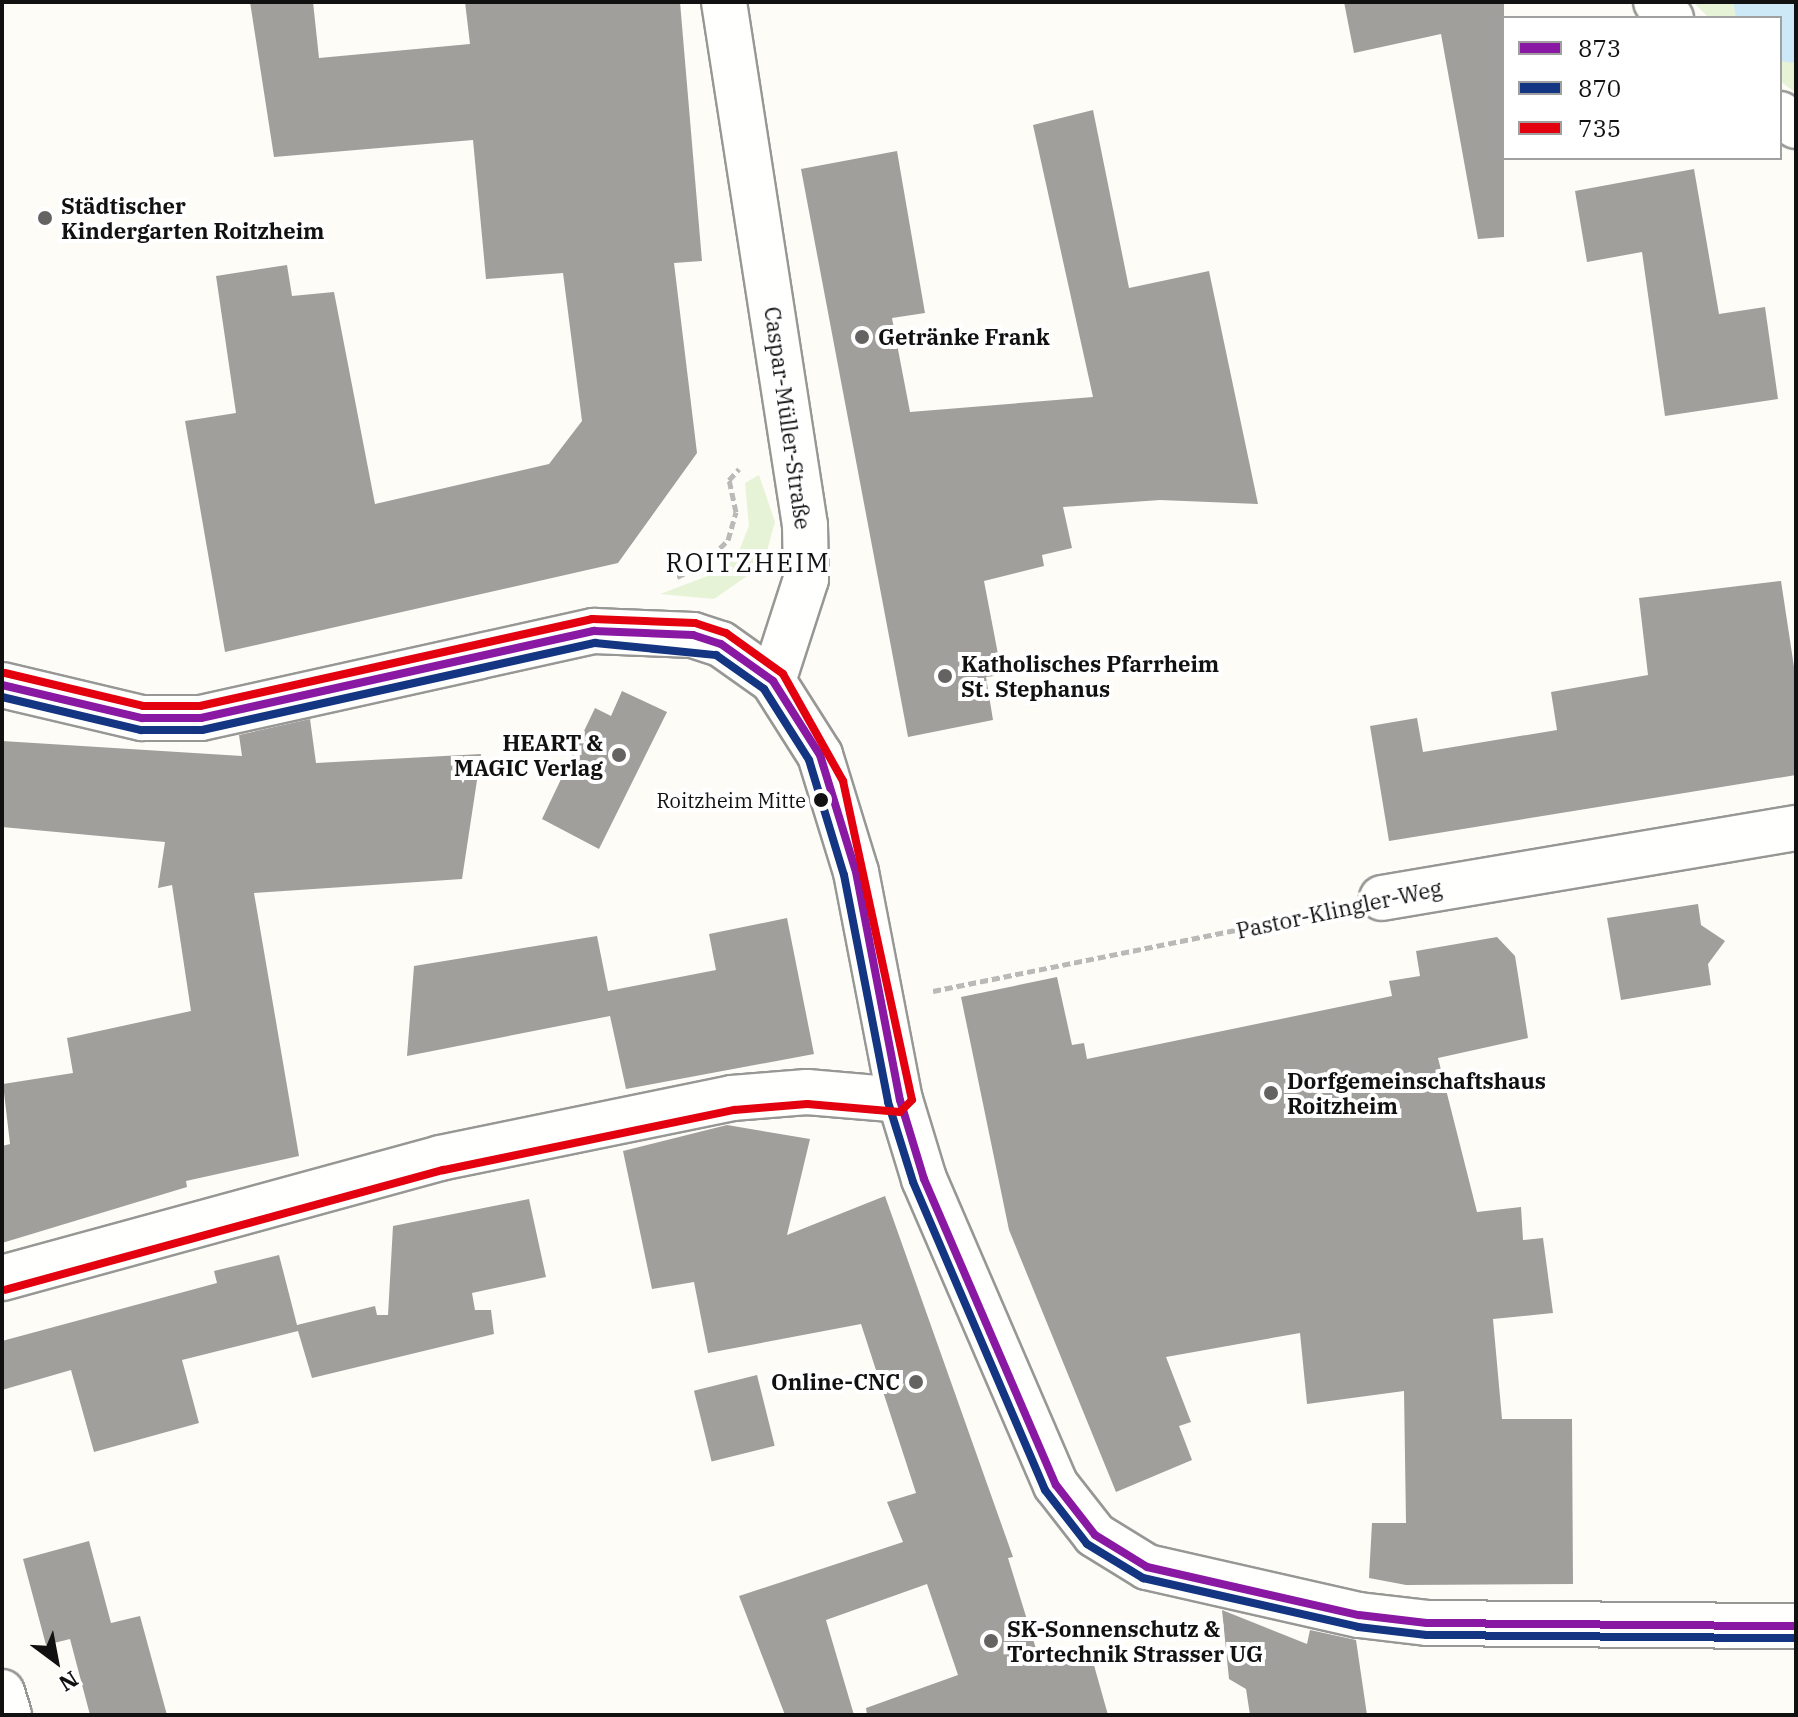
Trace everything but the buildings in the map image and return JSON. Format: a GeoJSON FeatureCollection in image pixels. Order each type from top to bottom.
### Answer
{"type":"FeatureCollection","features":[{"type":"Feature","properties":{"kind":"street","name":"Caspar-Müller-Straße"},"geometry":{"type":"LineString","coordinates":[[724,2],[789,410],[806,579],[773,681]]}},
{"type":"Feature","properties":{"kind":"street"},"geometry":{"type":"LineString","coordinates":[[2,685],[142,718],[201,718],[630,629],[721,644],[773,681],[801,720],[832,785],[884,1001],[900,1100],[930,1192],[1056,1485],[1095,1535],[1119,1553],[1159,1570],[1293,1604],[1427,1623],[1796,1626]]}},
{"type":"Feature","properties":{"kind":"street","name":"Pastor-Klingler-Weg"},"geometry":{"type":"LineString","coordinates":[[1382,898],[1796,828]]}},
{"type":"Feature","properties":{"kind":"street"},"geometry":{"type":"LineString","coordinates":[[2,1278],[440,1158],[732,1098],[807,1092],[900,1100]]}},
{"type":"Feature","properties":{"kind":"street"},"geometry":{"type":"LineString","coordinates":[[2,1692],[9,1715]]}},
{"type":"Feature","properties":{"kind":"path"},"geometry":{"type":"LineString","coordinates":[[667,579],[703,565],[723,547],[736,512],[729,480],[789,410]]}},
{"type":"Feature","properties":{"kind":"path","name":"Pastor-Klingler-Weg"},"geometry":{"type":"LineString","coordinates":[[884,1001],[1382,898]]}},
{"type":"Feature","properties":{"kind":"green space"},"geometry":{"type":"Polygon","coordinates":[[[1693,2],[1763,2],[1778,16],[1707,16],[1693,2]]]}},
{"type":"Feature","properties":{"kind":"green space"},"geometry":{"type":"Polygon","coordinates":[[[1782,20],[1796,34],[1796,93],[1782,82],[1782,20]]]}},
{"type":"Feature","properties":{"kind":"green space"},"geometry":{"type":"Polygon","coordinates":[[[759,475],[775,522],[763,565],[714,599],[660,594],[713,574],[738,553],[749,526],[745,483],[759,475]]]}},
{"type":"Feature","properties":{"kind":"waterway"},"geometry":{"type":"LineString","coordinates":[[1789,2],[1796,8]]}},
{"type":"Feature","properties":{"kind":"transit line","name":"735"},"geometry":{"type":"LineString","coordinates":[[5,673],[143,706],[200,706],[592,619],[695,623],[726,633],[783,674],[843,781],[912,1100],[900,1112],[807,1104],[734,1110],[443,1170],[5,1290]]}},
{"type":"Feature","properties":{"kind":"transit line","name":"873"},"geometry":{"type":"LineString","coordinates":[[2,685],[142,718],[201,718],[594,631],[693,635],[721,644],[773,681],[820,755],[856,872],[900,1100],[924,1179],[1056,1485],[1095,1535],[1147,1567],[1359,1615],[1427,1623],[1796,1626]]}},
{"type":"Feature","properties":{"kind":"transit line","name":"870"},"geometry":{"type":"LineString","coordinates":[[2,697],[141,730],[202,730],[595,643],[716,655],[764,689],[809,760],[844,875],[888,1102],[913,1182],[1045,1490],[1087,1544],[1143,1578],[1358,1627],[1427,1635],[1796,1638]]}},
{"type":"Feature","properties":{"kind":"place","name":"Städtischer Kindergarten Roitzheim"},"geometry":{"type":"Point","coordinates":[45,218]}},
{"type":"Feature","properties":{"kind":"place","name":"Getränke Frank"},"geometry":{"type":"Point","coordinates":[862,337]}},
{"type":"Feature","properties":{"kind":"place","name":"Katholisches Pfarrheim St. Stephanus"},"geometry":{"type":"Point","coordinates":[945,676]}},
{"type":"Feature","properties":{"kind":"place","name":"HEART & MAGIC Verlag"},"geometry":{"type":"Point","coordinates":[619,755]}},
{"type":"Feature","properties":{"kind":"place","name":"Roitzheim Mitte"},"geometry":{"type":"Point","coordinates":[821,800]}},
{"type":"Feature","properties":{"kind":"place","name":"Dorfgemeinschaftshaus Roitzheim"},"geometry":{"type":"Point","coordinates":[1271,1093]}},
{"type":"Feature","properties":{"kind":"place","name":"Online-CNC"},"geometry":{"type":"Point","coordinates":[916,1382]}},
{"type":"Feature","properties":{"kind":"place","name":"SK-Sonnenschutz & Tortechnik Strasser UG"},"geometry":{"type":"Point","coordinates":[991,1641]}},
{"type":"Feature","properties":{"kind":"district","name":"ROITZHEIM"},"geometry":{"type":"Point","coordinates":[748,563]}}]}
